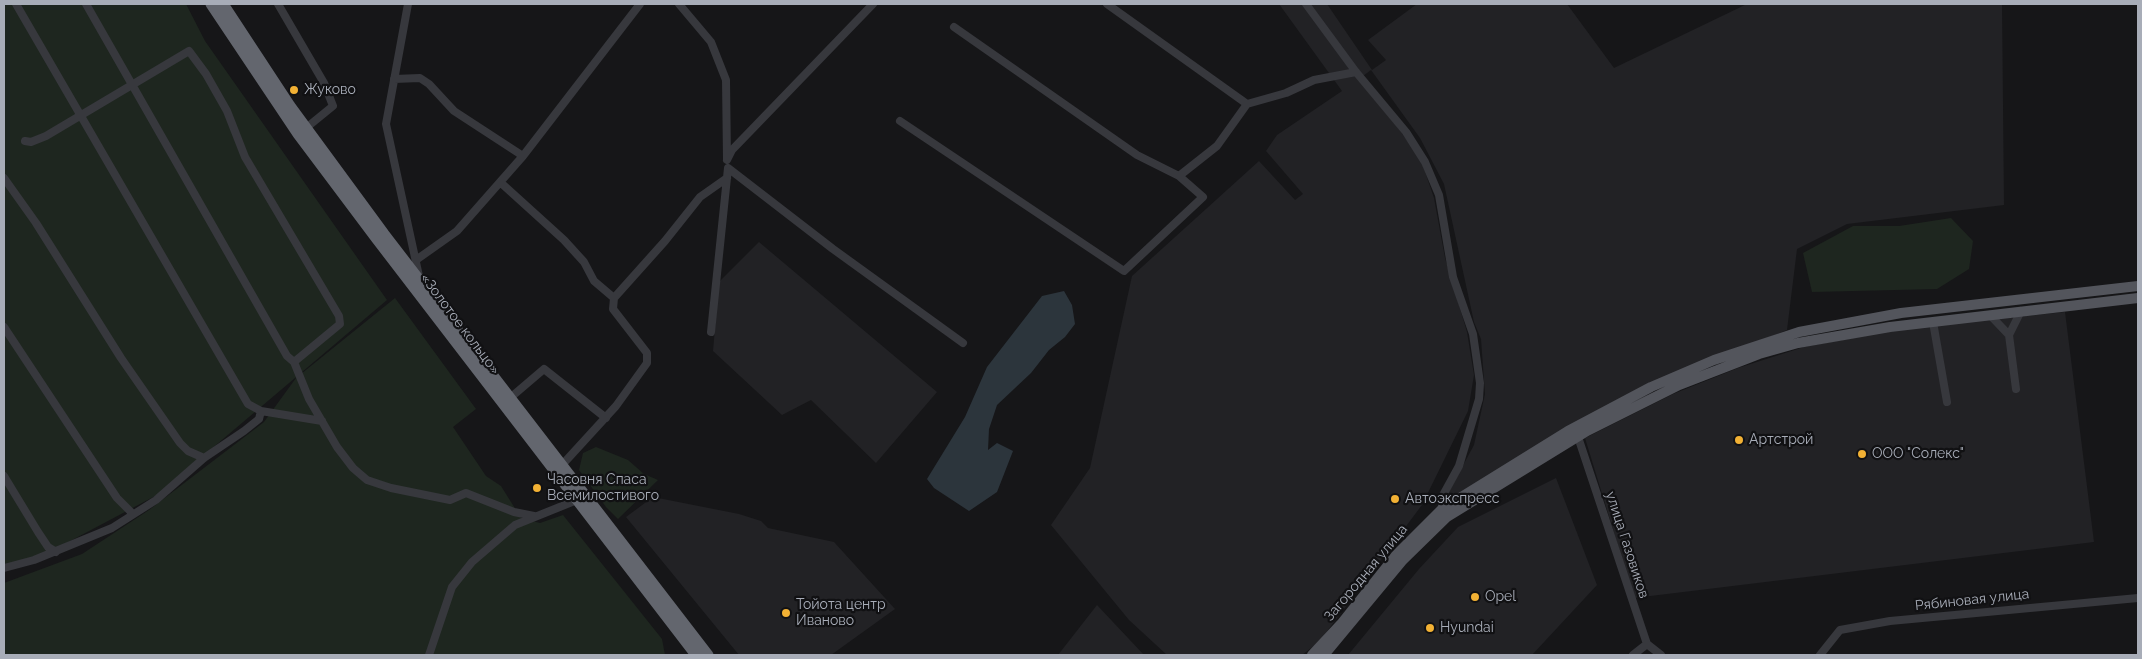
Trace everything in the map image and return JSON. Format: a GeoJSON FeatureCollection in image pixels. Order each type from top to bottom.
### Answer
{"type":"FeatureCollection","features":[{"type":"Feature","properties":{"kind":"highway","name":"«Золотое кольцо»"},"geometry":{"type":"LineString","coordinates":[[211,4],[298,134],[696,655]]}},
{"type":"Feature","properties":{"kind":"highway","name":"«Золотое кольцо»"},"geometry":{"type":"LineString","coordinates":[[223,4],[306,128],[419,280],[708,655]]}},
{"type":"Feature","properties":{"kind":"main road"},"geometry":{"type":"LineString","coordinates":[[1444,513],[1568,431],[1651,387],[1762,343],[1798,332],[1901,313],[2138,286]]}},
{"type":"Feature","properties":{"kind":"main road"},"geometry":{"type":"LineString","coordinates":[[1444,513],[1633,406],[1679,384],[1759,354],[1798,343],[1933,322],[2138,298]]}},
{"type":"Feature","properties":{"kind":"main road","name":"Загородная улица"},"geometry":{"type":"LineString","coordinates":[[1312,655],[1342,624],[1396,555],[1444,513]]}},
{"type":"Feature","properties":{"kind":"main road","name":"Загородная улица"},"geometry":{"type":"LineString","coordinates":[[1324,655],[1444,513]]}},
{"type":"Feature","properties":{"kind":"street"},"geometry":{"type":"LineString","coordinates":[[16,4],[248,404],[262,411],[322,421]]}},
{"type":"Feature","properties":{"kind":"street"},"geometry":{"type":"LineString","coordinates":[[86,4],[288,356],[294,362],[309,400],[353,468],[367,480],[390,488],[450,500],[466,493],[514,512],[534,516]]}},
{"type":"Feature","properties":{"kind":"street"},"geometry":{"type":"LineString","coordinates":[[278,4],[324,83],[333,106],[306,128]]}},
{"type":"Feature","properties":{"kind":"street"},"geometry":{"type":"LineString","coordinates":[[408,4],[386,124],[416,260],[419,280],[418,293]]}},
{"type":"Feature","properties":{"kind":"street"},"geometry":{"type":"LineString","coordinates":[[416,260],[457,231],[523,156],[640,4]]}},
{"type":"Feature","properties":{"kind":"street"},"geometry":{"type":"LineString","coordinates":[[679,4],[710,42],[726,80],[728,168],[711,332]]}},
{"type":"Feature","properties":{"kind":"street"},"geometry":{"type":"LineString","coordinates":[[727,160],[732,150],[873,4]]}},
{"type":"Feature","properties":{"kind":"street"},"geometry":{"type":"LineString","coordinates":[[1107,4],[1247,104]]}},
{"type":"Feature","properties":{"kind":"street"},"geometry":{"type":"LineString","coordinates":[[1306,4],[1356,72],[1406,132],[1425,162],[1439,195],[1453,277],[1473,334],[1479,375],[1480,399],[1459,466],[1442,497],[1444,513]]}},
{"type":"Feature","properties":{"kind":"street"},"geometry":{"type":"LineString","coordinates":[[900,121],[1124,271],[1203,198],[1178,176],[1137,154],[954,27]]}},
{"type":"Feature","properties":{"kind":"street"},"geometry":{"type":"LineString","coordinates":[[25,141],[31,142],[46,136],[189,51],[206,74],[227,111],[245,157],[339,316],[340,324],[294,362]]}},
{"type":"Feature","properties":{"kind":"street"},"geometry":{"type":"LineString","coordinates":[[1178,176],[1217,146],[1247,104],[1286,93],[1314,80],[1356,72]]}},
{"type":"Feature","properties":{"kind":"street"},"geometry":{"type":"LineString","coordinates":[[394,79],[420,78],[429,84],[454,111],[523,156]]}},
{"type":"Feature","properties":{"kind":"street"},"geometry":{"type":"LineString","coordinates":[[728,168],[833,249],[962,342]]}},
{"type":"Feature","properties":{"kind":"street"},"geometry":{"type":"LineString","coordinates":[[4,178],[44,236],[121,358],[180,443],[188,451],[204,458]]}},
{"type":"Feature","properties":{"kind":"street"},"geometry":{"type":"LineString","coordinates":[[562,465],[606,418],[647,363],[647,353],[613,309],[614,298],[665,241],[700,198],[727,178]]}},
{"type":"Feature","properties":{"kind":"street"},"geometry":{"type":"LineString","coordinates":[[500,182],[564,240],[584,262],[594,280],[614,298]]}},
{"type":"Feature","properties":{"kind":"street"},"geometry":{"type":"LineString","coordinates":[[2016,389],[2010,335],[2021,311]]}},
{"type":"Feature","properties":{"kind":"street"},"geometry":{"type":"LineString","coordinates":[[1990,315],[2010,335]]}},
{"type":"Feature","properties":{"kind":"street"},"geometry":{"type":"LineString","coordinates":[[1933,322],[1947,402]]}},
{"type":"Feature","properties":{"kind":"street"},"geometry":{"type":"LineString","coordinates":[[4,327],[117,498],[133,514]]}},
{"type":"Feature","properties":{"kind":"street"},"geometry":{"type":"LineString","coordinates":[[510,398],[544,369],[606,418]]}},
{"type":"Feature","properties":{"kind":"street"},"geometry":{"type":"LineString","coordinates":[[4,568],[56,552],[112,528],[156,500],[204,458],[258,419],[262,411]]}},
{"type":"Feature","properties":{"kind":"street","name":"улица Газовиков"},"geometry":{"type":"LineString","coordinates":[[1578,437],[1647,644]]}},
{"type":"Feature","properties":{"kind":"street"},"geometry":{"type":"LineString","coordinates":[[4,476],[48,547],[56,552]]}},
{"type":"Feature","properties":{"kind":"street"},"geometry":{"type":"LineString","coordinates":[[429,655],[452,587],[472,562],[515,525],[576,500]]}},
{"type":"Feature","properties":{"kind":"street","name":"Рябиновая улица"},"geometry":{"type":"LineString","coordinates":[[1820,655],[1840,630],[1890,621],[2138,598]]}},
{"type":"Feature","properties":{"kind":"street"},"geometry":{"type":"LineString","coordinates":[[1633,655],[1647,644],[1661,655]]}},
{"type":"Feature","properties":{"kind":"shaded area"},"geometry":{"type":"Polygon","coordinates":[[[4,4],[186,4],[205,41],[387,300],[157,495],[40,557],[4,566],[4,4]]]}},
{"type":"Feature","properties":{"kind":"shaded area"},"geometry":{"type":"Polygon","coordinates":[[[1279,4],[1327,4],[1372,70],[1386,60],[1368,40],[1417,4],[1567,4],[1614,68],[1747,4],[2002,4],[2004,205],[1847,224],[1797,249],[1787,330],[1638,391],[1451,501],[1446,497],[1474,445],[1485,394],[1481,339],[1474,322],[1444,184],[1420,138],[1371,70],[1359,79],[1421,160],[1434,198],[1445,258],[1467,332],[1474,375],[1468,411],[1422,505],[1319,642],[1302,655],[1167,655],[1129,620],[1051,525],[1090,468],[1132,276],[1259,161],[1295,200],[1303,194],[1266,151],[1277,135],[1342,91],[1279,4]]]}},
{"type":"Feature","properties":{"kind":"shaded area"},"geometry":{"type":"Polygon","coordinates":[[[1951,218],[1973,241],[1969,269],[1937,289],[1812,292],[1803,253],[1853,226],[1899,226],[1951,218]]]}},
{"type":"Feature","properties":{"kind":"shaded area"},"geometry":{"type":"Polygon","coordinates":[[[759,242],[937,392],[876,463],[811,400],[782,415],[713,351],[719,282],[759,242]]]}},
{"type":"Feature","properties":{"kind":"shaded area"},"geometry":{"type":"Polygon","coordinates":[[[1064,291],[1072,305],[1075,324],[1065,337],[1049,350],[1031,373],[997,405],[989,429],[988,450],[997,443],[1013,451],[997,492],[969,511],[934,488],[927,479],[965,417],[987,367],[1042,296],[1064,291]]]}},
{"type":"Feature","properties":{"kind":"shaded area"},"geometry":{"type":"Polygon","coordinates":[[[395,298],[476,409],[453,427],[486,476],[501,486],[521,518],[540,523],[563,515],[662,639],[665,655],[4,655],[4,583],[82,554],[149,510],[264,422],[296,378],[395,298]]]}},
{"type":"Feature","properties":{"kind":"shaded area"},"geometry":{"type":"Polygon","coordinates":[[[2065,312],[2094,542],[1634,598],[1585,438],[1673,394],[1738,368],[1804,347],[1907,328],[2065,312]]]}},
{"type":"Feature","properties":{"kind":"shaded area"},"geometry":{"type":"Polygon","coordinates":[[[596,447],[628,460],[644,474],[658,480],[618,519],[606,507],[579,470],[583,453],[596,447]]]}},
{"type":"Feature","properties":{"kind":"shaded area"},"geometry":{"type":"Polygon","coordinates":[[[1556,478],[1597,585],[1532,655],[1348,655],[1419,569],[1458,527],[1556,478]]]}},
{"type":"Feature","properties":{"kind":"shaded area"},"geometry":{"type":"Polygon","coordinates":[[[653,497],[739,514],[761,521],[768,528],[834,542],[895,609],[831,655],[739,655],[626,517],[653,497]]]}},
{"type":"Feature","properties":{"kind":"shaded area"},"geometry":{"type":"Polygon","coordinates":[[[1097,605],[1144,655],[1058,655],[1097,605]]]}},
{"type":"Feature","properties":{"kind":"place","name":"Жуково"},"geometry":{"type":"Point","coordinates":[294,90]}},
{"type":"Feature","properties":{"kind":"place","name":"Артстрой"},"geometry":{"type":"Point","coordinates":[1739,440]}},
{"type":"Feature","properties":{"kind":"place","name":"ООО \"Солекс\""},"geometry":{"type":"Point","coordinates":[1862,454]}},
{"type":"Feature","properties":{"kind":"place","name":"Часовня Спаса Всемилостивого"},"geometry":{"type":"Point","coordinates":[537,488]}},
{"type":"Feature","properties":{"kind":"place","name":"Автоэкспресс"},"geometry":{"type":"Point","coordinates":[1395,499]}},
{"type":"Feature","properties":{"kind":"place","name":"Opel"},"geometry":{"type":"Point","coordinates":[1475,597]}},
{"type":"Feature","properties":{"kind":"place","name":"Тойота центр Иваново"},"geometry":{"type":"Point","coordinates":[786,613]}},
{"type":"Feature","properties":{"kind":"place","name":"Hyundai"},"geometry":{"type":"Point","coordinates":[1430,628]}}]}
